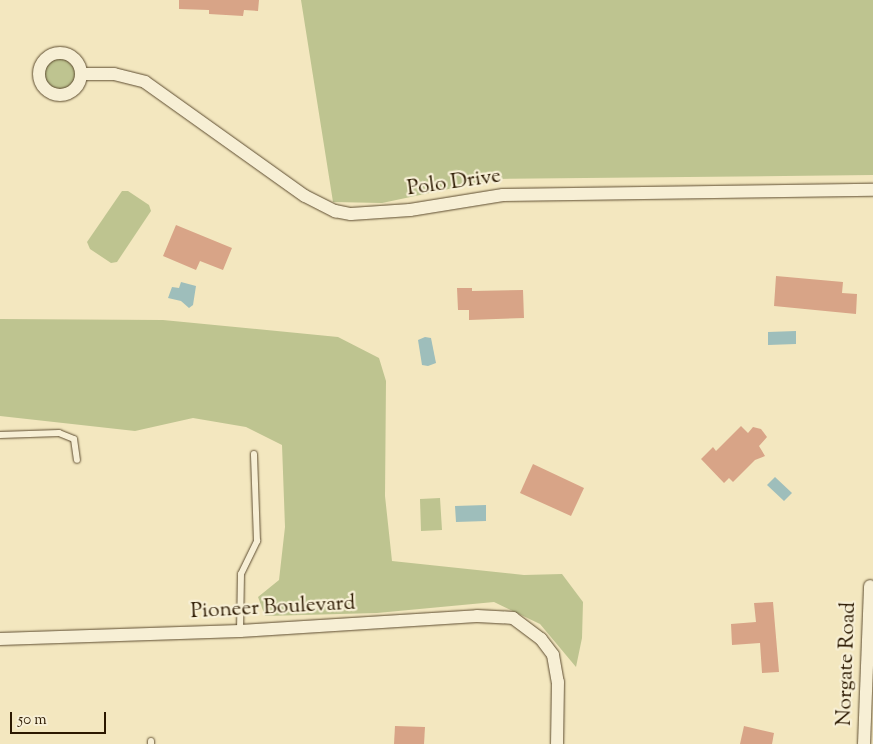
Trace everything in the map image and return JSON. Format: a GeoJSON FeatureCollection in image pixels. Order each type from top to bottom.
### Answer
{"type":"FeatureCollection","features":[{"type":"Feature","properties":{"kind":"street","name":"Polo Drive"},"geometry":{"type":"LineString","coordinates":[[81,74],[114,74],[145,82],[305,196],[336,211],[351,214],[410,210],[502,195],[873,190]]}},
{"type":"Feature","properties":{"kind":"street","name":"Norgate Road"},"geometry":{"type":"LineString","coordinates":[[864,744],[870,586]]}},
{"type":"Feature","properties":{"kind":"street","name":"Pioneer Boulevard"},"geometry":{"type":"LineString","coordinates":[[0,639],[240,631],[501,616],[524,624],[541,639],[553,655],[558,682],[557,744]]}},
{"type":"Feature","properties":{"kind":"lane"},"geometry":{"type":"LineString","coordinates":[[0,435],[59,432],[74,439],[77,460]]}},
{"type":"Feature","properties":{"kind":"lane"},"geometry":{"type":"LineString","coordinates":[[240,631],[241,574],[257,541],[254,454]]}},
{"type":"Feature","properties":{"kind":"green space"},"geometry":{"type":"Polygon","coordinates":[[[301,0],[873,0],[873,175],[496,179],[382,203],[333,202],[301,0]]]}},
{"type":"Feature","properties":{"kind":"green space"},"geometry":{"type":"Polygon","coordinates":[[[60,56],[67,57],[73,61],[77,67],[77,81],[73,87],[67,91],[60,92],[53,91],[47,87],[43,81],[42,74],[43,67],[47,61],[53,57],[60,56]]]}},
{"type":"Feature","properties":{"kind":"green space"},"geometry":{"type":"Polygon","coordinates":[[[122,191],[128,191],[149,205],[151,211],[117,262],[111,263],[90,249],[87,242],[122,191]]]}},
{"type":"Feature","properties":{"kind":"green space"},"geometry":{"type":"Polygon","coordinates":[[[0,319],[163,320],[338,337],[379,358],[386,381],[385,496],[392,561],[524,575],[562,574],[583,602],[582,638],[576,667],[540,624],[494,602],[377,613],[265,616],[258,597],[279,580],[285,527],[282,445],[246,427],[193,418],[135,431],[0,416],[0,319]]]}},
{"type":"Feature","properties":{"kind":"green space"},"geometry":{"type":"Polygon","coordinates":[[[440,498],[442,530],[421,531],[420,499],[440,498]]]}},
{"type":"Feature","properties":{"kind":"water"},"geometry":{"type":"Polygon","coordinates":[[[181,282],[196,286],[193,305],[189,308],[181,301],[168,298],[172,287],[179,288],[181,282]]]}},
{"type":"Feature","properties":{"kind":"water"},"geometry":{"type":"Polygon","coordinates":[[[796,331],[796,344],[768,345],[768,332],[796,331]]]}},
{"type":"Feature","properties":{"kind":"water"},"geometry":{"type":"Polygon","coordinates":[[[425,337],[431,338],[436,363],[428,366],[422,365],[418,340],[425,337]]]}},
{"type":"Feature","properties":{"kind":"water"},"geometry":{"type":"Polygon","coordinates":[[[775,477],[792,493],[784,501],[767,485],[775,477]]]}},
{"type":"Feature","properties":{"kind":"water"},"geometry":{"type":"Polygon","coordinates":[[[486,505],[486,521],[456,522],[455,506],[486,505]]]}},
{"type":"Feature","properties":{"kind":"building"},"geometry":{"type":"Polygon","coordinates":[[[179,0],[259,0],[258,11],[244,10],[243,16],[209,14],[209,10],[179,9],[179,0]]]}},
{"type":"Feature","properties":{"kind":"building"},"geometry":{"type":"Polygon","coordinates":[[[176,225],[232,248],[223,270],[200,261],[196,270],[163,256],[176,225]]]}},
{"type":"Feature","properties":{"kind":"building"},"geometry":{"type":"Polygon","coordinates":[[[776,276],[843,282],[842,293],[857,294],[856,314],[774,306],[776,276]]]}},
{"type":"Feature","properties":{"kind":"building"},"geometry":{"type":"Polygon","coordinates":[[[457,288],[472,288],[472,291],[523,290],[524,318],[469,320],[469,310],[458,310],[457,288]]]}},
{"type":"Feature","properties":{"kind":"building"},"geometry":{"type":"Polygon","coordinates":[[[741,426],[748,433],[753,427],[761,429],[767,437],[759,446],[765,456],[755,460],[733,482],[729,478],[724,483],[701,459],[713,447],[716,451],[741,426]]]}},
{"type":"Feature","properties":{"kind":"building"},"geometry":{"type":"Polygon","coordinates":[[[533,464],[584,488],[571,516],[520,493],[533,464]]]}},
{"type":"Feature","properties":{"kind":"building"},"geometry":{"type":"Polygon","coordinates":[[[773,602],[779,672],[762,673],[760,643],[732,645],[731,624],[756,622],[754,603],[773,602]]]}},
{"type":"Feature","properties":{"kind":"building"},"geometry":{"type":"Polygon","coordinates":[[[395,726],[425,727],[424,744],[394,744],[395,726]]]}},
{"type":"Feature","properties":{"kind":"building"},"geometry":{"type":"Polygon","coordinates":[[[744,726],[774,733],[772,744],[740,744],[744,726]]]}}]}
